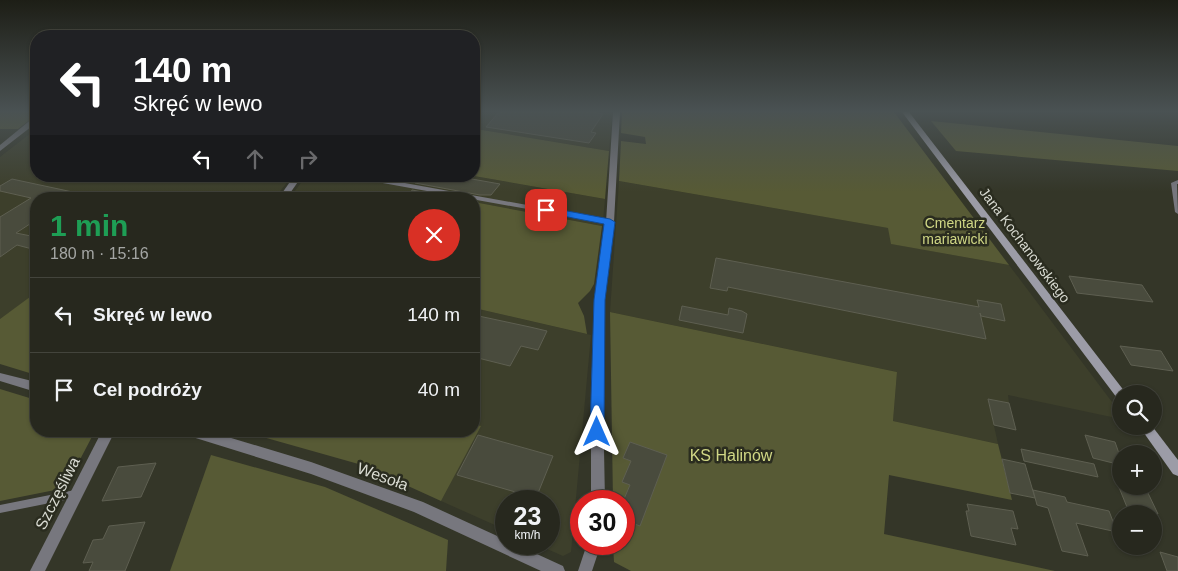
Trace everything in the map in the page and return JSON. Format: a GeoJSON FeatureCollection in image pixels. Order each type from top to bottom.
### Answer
{"type":"FeatureCollection","features":[{"type":"Feature","properties":{"kind":"street"},"geometry":{"type":"LineString","coordinates":[[0,149],[13,139]]}},
{"type":"Feature","properties":{"kind":"street"},"geometry":{"type":"LineString","coordinates":[[598,490],[599,300],[610,222],[615,139]]}},
{"type":"Feature","properties":{"kind":"street","name":"Jana Kochanowskiego"},"geometry":{"type":"LineString","coordinates":[[924,139],[1113,385]]}},
{"type":"Feature","properties":{"kind":"street"},"geometry":{"type":"LineString","coordinates":[[0,377],[30,385]]}},
{"type":"Feature","properties":{"kind":"street"},"geometry":{"type":"LineString","coordinates":[[1152,435],[1178,470]]}},
{"type":"Feature","properties":{"kind":"street","name":"Szczęśliwa"},"geometry":{"type":"LineString","coordinates":[[37,571],[106,437]]}},
{"type":"Feature","properties":{"kind":"street","name":"Wesoła"},"geometry":{"type":"LineString","coordinates":[[210,437],[311,468],[418,507],[558,571]]}},
{"type":"Feature","properties":{"kind":"street"},"geometry":{"type":"LineString","coordinates":[[585,571],[590,555]]}},
{"type":"Feature","properties":{"kind":"lane"},"geometry":{"type":"LineString","coordinates":[[387,182],[443,192]]}},
{"type":"Feature","properties":{"kind":"lane"},"geometry":{"type":"LineString","coordinates":[[1178,182],[1174,183],[1178,212]]}},
{"type":"Feature","properties":{"kind":"lane"},"geometry":{"type":"LineString","coordinates":[[480,199],[610,222]]}},
{"type":"Feature","properties":{"kind":"lane"},"geometry":{"type":"LineString","coordinates":[[0,509],[75,494]]}},
{"type":"Feature","properties":{"kind":"shaded area"},"geometry":{"type":"Polygon","coordinates":[[[24,139],[30,139],[30,182],[287,182],[279,192],[30,192],[30,298],[0,319],[0,157],[24,139]]]}},
{"type":"Feature","properties":{"kind":"shaded area"},"geometry":{"type":"Polygon","coordinates":[[[534,139],[610,139],[609,151],[534,139]]]}},
{"type":"Feature","properties":{"kind":"shaded area"},"geometry":{"type":"Polygon","coordinates":[[[480,177],[605,199],[602,226],[480,203],[480,192],[294,192],[302,182],[480,182],[480,177]]]}},
{"type":"Feature","properties":{"kind":"shaded area"},"geometry":{"type":"Polygon","coordinates":[[[619,181],[889,228],[892,244],[1009,265],[1112,402],[1112,417],[1008,395],[1009,403],[988,399],[998,444],[893,421],[897,372],[610,312],[619,181]]]}},
{"type":"Feature","properties":{"kind":"shaded area"},"geometry":{"type":"Polygon","coordinates":[[[480,309],[591,335],[577,490],[570,490],[570,552],[563,556],[560,555],[560,490],[495,490],[495,525],[441,501],[474,437],[480,437],[480,309]]]}},
{"type":"Feature","properties":{"kind":"green space"},"geometry":{"type":"Polygon","coordinates":[[[480,139],[534,139],[609,151],[605,199],[480,177],[480,139]]]}},
{"type":"Feature","properties":{"kind":"green space","name":"Cmentarz mariawicki"},"geometry":{"type":"Polygon","coordinates":[[[645,139],[914,139],[1009,265],[891,244],[888,228],[619,181],[621,141],[646,144],[645,139]]]}},
{"type":"Feature","properties":{"kind":"green space"},"geometry":{"type":"Polygon","coordinates":[[[946,139],[1105,139],[1178,146],[1178,171],[956,151],[946,139]]]}},
{"type":"Feature","properties":{"kind":"green space"},"geometry":{"type":"Polygon","coordinates":[[[480,203],[602,226],[594,284],[578,303],[584,316],[587,334],[480,309],[480,203]]]}},
{"type":"Feature","properties":{"kind":"green space"},"geometry":{"type":"Polygon","coordinates":[[[30,297],[30,373],[0,364],[0,319],[30,297]]]}},
{"type":"Feature","properties":{"kind":"green space","name":"KS Halinów"},"geometry":{"type":"Polygon","coordinates":[[[610,312],[897,372],[893,421],[998,444],[1012,500],[889,475],[884,534],[1055,571],[631,571],[614,562],[614,555],[635,555],[635,490],[613,490],[610,312]]]}},
{"type":"Feature","properties":{"kind":"green space"},"geometry":{"type":"Polygon","coordinates":[[[0,389],[30,398],[30,437],[92,437],[65,488],[0,501],[0,389]]]}},
{"type":"Feature","properties":{"kind":"green space"},"geometry":{"type":"Polygon","coordinates":[[[263,437],[475,437],[441,501],[362,465],[263,437]]]}},
{"type":"Feature","properties":{"kind":"green space"},"geometry":{"type":"Polygon","coordinates":[[[211,455],[325,487],[448,540],[446,571],[170,571],[211,455]]]}},
{"type":"Feature","properties":{"kind":"building"},"geometry":{"type":"Polygon","coordinates":[[[561,139],[592,139],[589,143],[561,139]]]}},
{"type":"Feature","properties":{"kind":"building"},"geometry":{"type":"Polygon","coordinates":[[[12,179],[73,192],[30,192],[30,198],[0,191],[0,186],[12,179]]]}},
{"type":"Feature","properties":{"kind":"building"},"geometry":{"type":"Polygon","coordinates":[[[480,180],[500,184],[491,195],[480,195],[480,192],[464,192],[415,183],[480,182],[480,180]]]}},
{"type":"Feature","properties":{"kind":"building"},"geometry":{"type":"Polygon","coordinates":[[[30,199],[30,224],[16,233],[30,236],[30,248],[17,245],[0,257],[0,217],[30,199]]]}},
{"type":"Feature","properties":{"kind":"building"},"geometry":{"type":"Polygon","coordinates":[[[716,258],[979,307],[977,300],[1001,304],[1005,321],[981,316],[980,313],[986,339],[728,287],[727,291],[710,288],[716,258]]]}},
{"type":"Feature","properties":{"kind":"building"},"geometry":{"type":"Polygon","coordinates":[[[1069,276],[1142,285],[1153,302],[1077,293],[1069,276]]]}},
{"type":"Feature","properties":{"kind":"building"},"geometry":{"type":"Polygon","coordinates":[[[682,306],[728,315],[729,308],[742,311],[747,314],[743,333],[679,320],[682,306]]]}},
{"type":"Feature","properties":{"kind":"building"},"geometry":{"type":"Polygon","coordinates":[[[480,316],[547,331],[538,350],[521,346],[510,366],[480,358],[480,316]]]}},
{"type":"Feature","properties":{"kind":"building"},"geometry":{"type":"Polygon","coordinates":[[[1120,346],[1161,351],[1173,371],[1131,365],[1120,346]]]}},
{"type":"Feature","properties":{"kind":"building"},"geometry":{"type":"Polygon","coordinates":[[[988,399],[1009,403],[1016,430],[994,425],[988,399]]]}},
{"type":"Feature","properties":{"kind":"building"},"geometry":{"type":"Polygon","coordinates":[[[1085,435],[1115,442],[1116,445],[1112,445],[1112,463],[1093,458],[1085,435]]]}},
{"type":"Feature","properties":{"kind":"building"},"geometry":{"type":"Polygon","coordinates":[[[480,436],[553,456],[539,490],[509,490],[457,475],[477,437],[480,436]]]}},
{"type":"Feature","properties":{"kind":"building"},"geometry":{"type":"Polygon","coordinates":[[[630,442],[667,455],[640,526],[635,524],[635,490],[628,490],[630,485],[622,482],[631,461],[623,458],[630,442]]]}},
{"type":"Feature","properties":{"kind":"building"},"geometry":{"type":"Polygon","coordinates":[[[1021,449],[1094,464],[1098,477],[1024,461],[1021,449]]]}},
{"type":"Feature","properties":{"kind":"building"},"geometry":{"type":"Polygon","coordinates":[[[1002,459],[1025,464],[1035,498],[1010,493],[1002,459]]]}},
{"type":"Feature","properties":{"kind":"building"},"geometry":{"type":"Polygon","coordinates":[[[156,463],[141,497],[102,501],[118,467],[156,463]]]}},
{"type":"Feature","properties":{"kind":"building"},"geometry":{"type":"Polygon","coordinates":[[[1033,490],[1065,497],[1067,502],[1109,511],[1112,519],[1112,531],[1076,523],[1088,556],[1062,551],[1048,508],[1037,505],[1033,490]]]}},
{"type":"Feature","properties":{"kind":"building"},"geometry":{"type":"Polygon","coordinates":[[[1122,495],[1149,495],[1154,505],[1126,505],[1122,495]]]}},
{"type":"Feature","properties":{"kind":"building"},"geometry":{"type":"Polygon","coordinates":[[[967,504],[1013,511],[1018,529],[1011,528],[1016,545],[971,536],[966,511],[969,511],[967,504]]]}},
{"type":"Feature","properties":{"kind":"building"},"geometry":{"type":"Polygon","coordinates":[[[145,522],[125,571],[89,571],[93,562],[83,563],[93,540],[103,539],[109,526],[145,522]]]}},
{"type":"Feature","properties":{"kind":"building"},"geometry":{"type":"Polygon","coordinates":[[[1162,553],[1178,557],[1178,571],[1167,571],[1161,555],[1162,553]]]}},
{"type":"Feature","properties":{"kind":"route"},"geometry":{"type":"LineString","coordinates":[[546,210],[610,222],[599,300],[597,432]]}}]}
